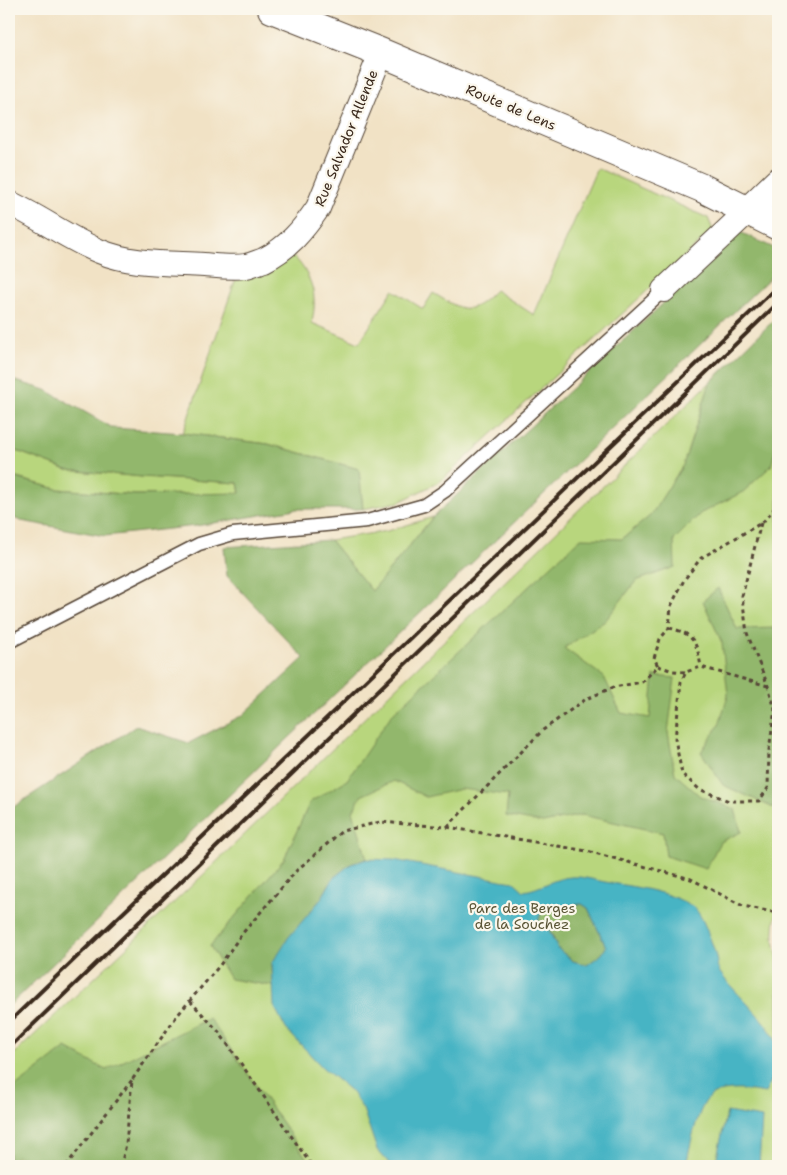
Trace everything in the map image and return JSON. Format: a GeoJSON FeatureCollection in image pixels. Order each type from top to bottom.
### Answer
{"type":"FeatureCollection","features":[{"type":"Feature","properties":{"kind":"street","name":"Route de Lens"},"geometry":{"type":"LineString","coordinates":[[272,9],[380,52],[693,184],[778,226]]}},
{"type":"Feature","properties":{"kind":"street","name":"Rue Salvador Allende"},"geometry":{"type":"LineString","coordinates":[[9,202],[78,242],[101,252],[125,259],[149,263],[228,266],[247,266],[262,260],[291,242],[305,227],[318,208],[380,52]]}},
{"type":"Feature","properties":{"kind":"street"},"geometry":{"type":"LineString","coordinates":[[664,290],[778,182]]}},
{"type":"Feature","properties":{"kind":"lane"},"geometry":{"type":"LineString","coordinates":[[9,642],[198,544],[233,534],[367,521],[424,505],[446,491],[664,290]]}},
{"type":"Feature","properties":{"kind":"path"},"geometry":{"type":"LineString","coordinates":[[768,686],[701,667],[686,672],[672,672],[658,666],[654,658],[660,639],[669,628],[671,606],[684,580],[701,558],[762,523],[778,504]]}},
{"type":"Feature","properties":{"kind":"path"},"geometry":{"type":"LineString","coordinates":[[686,672],[681,682],[675,739],[682,774],[699,790],[729,801],[759,801],[768,788],[768,750],[775,709],[747,633],[742,596],[762,523]]}},
{"type":"Feature","properties":{"kind":"path"},"geometry":{"type":"LineString","coordinates":[[669,628],[683,631],[695,641],[701,667]]}},
{"type":"Feature","properties":{"kind":"path"},"geometry":{"type":"LineString","coordinates":[[447,827],[543,730],[586,699],[614,687],[642,682],[658,666]]}},
{"type":"Feature","properties":{"kind":"path"},"geometry":{"type":"LineString","coordinates":[[66,1166],[132,1080],[176,1017],[220,965],[241,935],[297,870],[342,830],[380,822],[447,827],[587,851],[691,879],[744,906],[778,913]]}},
{"type":"Feature","properties":{"kind":"path"},"geometry":{"type":"LineString","coordinates":[[190,1000],[219,1032],[312,1166]]}},
{"type":"Feature","properties":{"kind":"path"},"geometry":{"type":"LineString","coordinates":[[121,1166],[126,1144],[132,1080]]}},
{"type":"Feature","properties":{"kind":"green space"},"geometry":{"type":"Polygon","coordinates":[[[597,168],[708,218],[713,230],[441,481],[399,502],[363,509],[358,469],[268,444],[183,433],[235,281],[266,271],[294,257],[305,271],[314,294],[312,323],[359,343],[393,290],[423,309],[433,293],[451,304],[472,308],[486,299],[495,290],[534,315],[597,168]]]}},
{"type":"Feature","properties":{"kind":"green space"},"geometry":{"type":"Polygon","coordinates":[[[740,232],[778,250],[778,270],[9,1006],[9,810],[136,726],[189,743],[243,715],[304,658],[227,576],[224,547],[330,540],[372,591],[433,517],[740,232]]]}},
{"type":"Feature","properties":{"kind":"green space"},"geometry":{"type":"Polygon","coordinates":[[[778,316],[778,441],[771,466],[743,492],[701,513],[674,540],[675,567],[636,581],[605,621],[564,648],[604,677],[621,713],[650,718],[654,676],[675,678],[668,732],[675,774],[700,796],[735,809],[741,832],[720,842],[706,869],[666,856],[663,833],[582,815],[543,823],[506,816],[508,795],[461,789],[426,797],[394,781],[361,796],[353,811],[367,859],[351,864],[333,878],[321,899],[272,963],[273,986],[230,979],[210,946],[284,859],[310,802],[347,780],[392,714],[581,538],[622,539],[651,515],[683,465],[710,383],[778,316]]]}},
{"type":"Feature","properties":{"kind":"green space","name":"Parc des Berges de la Souchez"},"geometry":{"type":"Polygon","coordinates":[[[731,362],[778,408],[778,906],[774,932],[778,958],[778,1166],[9,1166],[9,1059],[203,875],[731,362]]]}},
{"type":"Feature","properties":{"kind":"green space"},"geometry":{"type":"Polygon","coordinates":[[[9,379],[46,390],[113,428],[183,433],[268,444],[359,469],[363,509],[296,509],[196,526],[105,536],[21,521],[9,516],[9,476],[57,489],[136,495],[240,493],[238,483],[67,470],[9,448],[9,379]]]}},
{"type":"Feature","properties":{"kind":"green space"},"geometry":{"type":"Polygon","coordinates":[[[9,448],[67,470],[238,483],[240,494],[136,495],[57,489],[9,476],[9,448]]]}},
{"type":"Feature","properties":{"kind":"green space"},"geometry":{"type":"Polygon","coordinates":[[[433,517],[372,592],[330,540],[387,531],[433,517]]]}},
{"type":"Feature","properties":{"kind":"green space"},"geometry":{"type":"Polygon","coordinates":[[[718,588],[737,629],[778,628],[778,810],[723,785],[701,752],[719,725],[728,695],[722,643],[703,601],[718,588]]]}},
{"type":"Feature","properties":{"kind":"green space"},"geometry":{"type":"Polygon","coordinates":[[[582,904],[588,908],[606,947],[603,954],[587,965],[573,961],[558,949],[552,934],[538,922],[541,912],[550,907],[582,904]]]}},
{"type":"Feature","properties":{"kind":"green space"},"geometry":{"type":"Polygon","coordinates":[[[209,1018],[312,1166],[36,1166],[17,1156],[9,1163],[9,1092],[66,1048],[106,1070],[209,1018]]]}},
{"type":"Feature","properties":{"kind":"water"},"geometry":{"type":"Polygon","coordinates":[[[367,859],[394,860],[514,882],[524,891],[553,881],[579,877],[660,893],[692,906],[700,915],[707,929],[719,971],[762,1020],[775,1040],[778,1049],[777,1066],[765,1093],[731,1090],[718,1092],[707,1099],[698,1117],[686,1166],[392,1166],[377,1150],[363,1109],[351,1091],[323,1068],[286,1029],[274,1006],[272,963],[288,938],[321,899],[333,878],[351,864],[367,859]],[[582,904],[550,907],[541,912],[538,922],[543,927],[548,928],[558,949],[573,961],[587,965],[602,954],[606,947],[588,908],[582,904]]]}},
{"type":"Feature","properties":{"kind":"water"},"geometry":{"type":"Polygon","coordinates":[[[727,1112],[762,1118],[759,1166],[715,1166],[727,1112]]]}},
{"type":"Feature","properties":{"kind":"railway"},"geometry":{"type":"LineString","coordinates":[[9,1022],[778,286]]}},
{"type":"Feature","properties":{"kind":"railway"},"geometry":{"type":"LineString","coordinates":[[9,1048],[778,303]]}}]}
